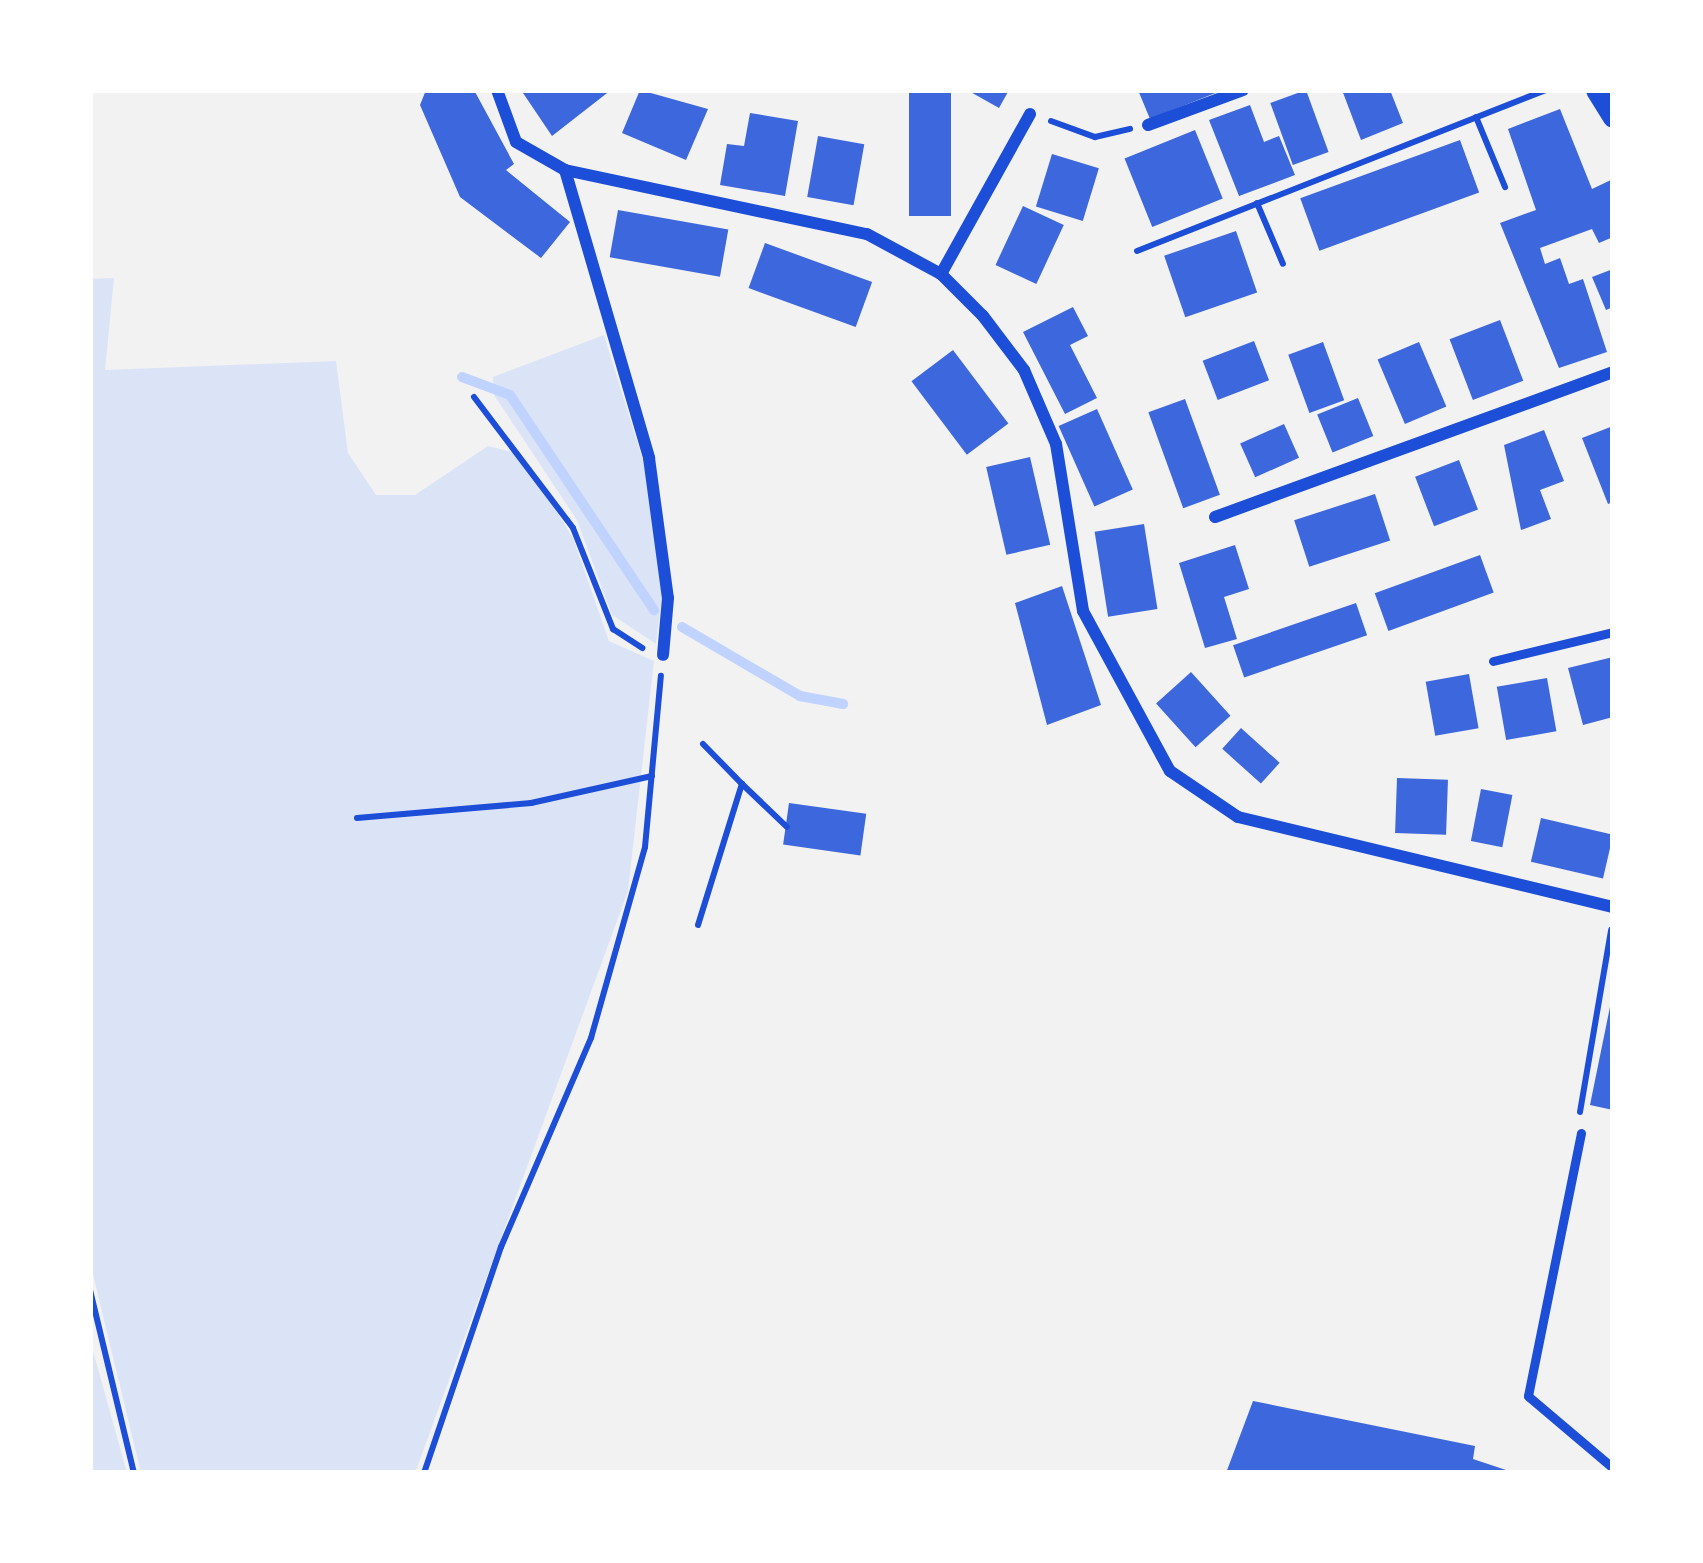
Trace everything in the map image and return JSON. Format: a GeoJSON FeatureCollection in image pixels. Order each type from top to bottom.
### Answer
{"type":"FeatureCollection","features":[{"type":"Feature","properties":{"kind":"street"},"geometry":{"type":"LineString","coordinates":[[497,90],[516,142],[565,170],[867,234],[941,274],[1024,370],[1056,444],[1083,611],[1170,771],[1238,817],[1613,907]]}},
{"type":"Feature","properties":{"kind":"street"},"geometry":{"type":"LineString","coordinates":[[1148,125],[1243,90]]}},
{"type":"Feature","properties":{"kind":"street"},"geometry":{"type":"LineString","coordinates":[[1596,90],[1613,117]]}},
{"type":"Feature","properties":{"kind":"street"},"geometry":{"type":"LineString","coordinates":[[941,274],[1030,114]]}},
{"type":"Feature","properties":{"kind":"street"},"geometry":{"type":"LineString","coordinates":[[565,170],[649,458],[668,598],[663,655]]}},
{"type":"Feature","properties":{"kind":"street"},"geometry":{"type":"LineString","coordinates":[[1215,518],[1613,371]]}},
{"type":"Feature","properties":{"kind":"lane"},"geometry":{"type":"LineString","coordinates":[[1492,661],[1613,632]]}},
{"type":"Feature","properties":{"kind":"lane"},"geometry":{"type":"LineString","coordinates":[[1581,1133],[1528,1396],[1613,1468]]}},
{"type":"Feature","properties":{"kind":"path"},"geometry":{"type":"LineString","coordinates":[[1137,251],[1545,90]]}},
{"type":"Feature","properties":{"kind":"path"},"geometry":{"type":"LineString","coordinates":[[1030,114],[1095,137],[1148,125]]}},
{"type":"Feature","properties":{"kind":"path"},"geometry":{"type":"LineString","coordinates":[[1476,117],[1505,187]]}},
{"type":"Feature","properties":{"kind":"path"},"geometry":{"type":"LineString","coordinates":[[1257,203],[1282,265]]}},
{"type":"Feature","properties":{"kind":"path"},"geometry":{"type":"LineString","coordinates":[[424,1473],[501,1246],[591,1038],[645,847],[663,655],[614,629],[573,528],[474,398]]}},
{"type":"Feature","properties":{"kind":"path"},"geometry":{"type":"LineString","coordinates":[[703,744],[787,826]]}},
{"type":"Feature","properties":{"kind":"path"},"geometry":{"type":"LineString","coordinates":[[357,818],[531,802],[652,776]]}},
{"type":"Feature","properties":{"kind":"path"},"geometry":{"type":"LineString","coordinates":[[698,925],[742,784]]}},
{"type":"Feature","properties":{"kind":"path"},"geometry":{"type":"LineString","coordinates":[[1581,1133],[1613,920]]}},
{"type":"Feature","properties":{"kind":"path"},"geometry":{"type":"LineString","coordinates":[[90,1290],[134,1473]]}},
{"type":"Feature","properties":{"kind":"shaded area"},"geometry":{"type":"Polygon","coordinates":[[[114,278],[105,370],[336,361],[348,453],[376,495],[415,495],[488,446],[520,454],[573,538],[609,641],[654,661],[628,891],[415,1473],[141,1473],[90,1262],[90,279],[114,278]]]}},
{"type":"Feature","properties":{"kind":"shaded area"},"geometry":{"type":"Polygon","coordinates":[[[604,335],[644,464],[662,596],[656,644],[612,615],[577,520],[494,395],[493,377],[604,335]]]}},
{"type":"Feature","properties":{"kind":"shaded area"},"geometry":{"type":"Polygon","coordinates":[[[90,1340],[127,1473],[90,1473],[90,1340]]]}},
{"type":"Feature","properties":{"kind":"building"},"geometry":{"type":"Polygon","coordinates":[[[426,90],[474,90],[514,164],[506,170],[570,222],[541,258],[460,197],[420,105],[426,90]]]}},
{"type":"Feature","properties":{"kind":"building"},"geometry":{"type":"Polygon","coordinates":[[[521,90],[611,90],[552,136],[521,90]]]}},
{"type":"Feature","properties":{"kind":"building"},"geometry":{"type":"Polygon","coordinates":[[[640,90],[708,109],[686,160],[622,133],[640,90]]]}},
{"type":"Feature","properties":{"kind":"building"},"geometry":{"type":"Polygon","coordinates":[[[909,90],[951,90],[951,216],[909,216],[909,90]]]}},
{"type":"Feature","properties":{"kind":"building"},"geometry":{"type":"Polygon","coordinates":[[[967,90],[1009,90],[999,108],[967,90]]]}},
{"type":"Feature","properties":{"kind":"building"},"geometry":{"type":"Polygon","coordinates":[[[1138,90],[1223,90],[1150,119],[1138,90]]]}},
{"type":"Feature","properties":{"kind":"building"},"geometry":{"type":"Polygon","coordinates":[[[1306,90],[1329,152],[1293,165],[1270,103],[1306,90]]]}},
{"type":"Feature","properties":{"kind":"building"},"geometry":{"type":"Polygon","coordinates":[[[1342,90],[1390,90],[1403,123],[1361,140],[1342,90]]]}},
{"type":"Feature","properties":{"kind":"building"},"geometry":{"type":"Polygon","coordinates":[[[1250,105],[1264,142],[1279,136],[1295,175],[1239,196],[1209,120],[1250,105]]]}},
{"type":"Feature","properties":{"kind":"building"},"geometry":{"type":"Polygon","coordinates":[[[1560,109],[1592,189],[1613,179],[1613,237],[1599,243],[1592,229],[1540,248],[1545,264],[1560,258],[1569,284],[1583,279],[1607,352],[1559,368],[1500,223],[1536,210],[1508,129],[1560,109]]]}},
{"type":"Feature","properties":{"kind":"building"},"geometry":{"type":"Polygon","coordinates":[[[750,113],[798,121],[785,196],[720,185],[727,144],[744,146],[750,113]]]}},
{"type":"Feature","properties":{"kind":"building"},"geometry":{"type":"Polygon","coordinates":[[[1195,130],[1223,199],[1152,227],[1125,158],[1195,130]]]}},
{"type":"Feature","properties":{"kind":"building"},"geometry":{"type":"Polygon","coordinates":[[[818,136],[864,144],[854,205],[807,197],[818,136]]]}},
{"type":"Feature","properties":{"kind":"building"},"geometry":{"type":"Polygon","coordinates":[[[1460,140],[1479,193],[1319,251],[1300,198],[1460,140]]]}},
{"type":"Feature","properties":{"kind":"building"},"geometry":{"type":"Polygon","coordinates":[[[1052,154],[1099,168],[1083,221],[1036,207],[1052,154]]]}},
{"type":"Feature","properties":{"kind":"building"},"geometry":{"type":"Polygon","coordinates":[[[1023,206],[1064,225],[1036,284],[996,265],[1023,206]]]}},
{"type":"Feature","properties":{"kind":"building"},"geometry":{"type":"Polygon","coordinates":[[[618,210],[728,229],[720,277],[610,257],[618,210]]]}},
{"type":"Feature","properties":{"kind":"building"},"geometry":{"type":"Polygon","coordinates":[[[1236,231],[1257,292],[1185,317],[1164,256],[1236,231]]]}},
{"type":"Feature","properties":{"kind":"building"},"geometry":{"type":"Polygon","coordinates":[[[765,243],[872,282],[856,327],[749,288],[765,243]]]}},
{"type":"Feature","properties":{"kind":"building"},"geometry":{"type":"Polygon","coordinates":[[[1613,269],[1613,307],[1606,310],[1592,277],[1613,269]]]}},
{"type":"Feature","properties":{"kind":"building"},"geometry":{"type":"Polygon","coordinates":[[[1073,307],[1088,336],[1070,345],[1097,398],[1065,414],[1023,332],[1073,307]]]}},
{"type":"Feature","properties":{"kind":"building"},"geometry":{"type":"Polygon","coordinates":[[[1500,320],[1523,381],[1473,400],[1450,339],[1500,320]]]}},
{"type":"Feature","properties":{"kind":"building"},"geometry":{"type":"Polygon","coordinates":[[[1254,341],[1269,380],[1218,400],[1203,361],[1254,341]]]}},
{"type":"Feature","properties":{"kind":"building"},"geometry":{"type":"Polygon","coordinates":[[[1323,342],[1344,400],[1309,413],[1288,355],[1323,342]]]}},
{"type":"Feature","properties":{"kind":"building"},"geometry":{"type":"Polygon","coordinates":[[[1419,342],[1446,406],[1405,424],[1378,360],[1419,342]]]}},
{"type":"Feature","properties":{"kind":"building"},"geometry":{"type":"Polygon","coordinates":[[[953,350],[1008,423],[967,455],[911,381],[953,350]]]}},
{"type":"Feature","properties":{"kind":"building"},"geometry":{"type":"Polygon","coordinates":[[[1358,398],[1373,436],[1333,452],[1317,414],[1358,398]]]}},
{"type":"Feature","properties":{"kind":"building"},"geometry":{"type":"Polygon","coordinates":[[[1185,399],[1220,495],[1183,508],[1148,412],[1185,399]]]}},
{"type":"Feature","properties":{"kind":"building"},"geometry":{"type":"Polygon","coordinates":[[[1097,409],[1133,489],[1094,506],[1059,426],[1097,409]]]}},
{"type":"Feature","properties":{"kind":"building"},"geometry":{"type":"Polygon","coordinates":[[[1284,424],[1299,458],[1255,477],[1240,444],[1284,424]]]}},
{"type":"Feature","properties":{"kind":"building"},"geometry":{"type":"Polygon","coordinates":[[[1613,426],[1613,502],[1608,504],[1582,438],[1613,426]]]}},
{"type":"Feature","properties":{"kind":"building"},"geometry":{"type":"Polygon","coordinates":[[[1544,430],[1564,481],[1540,490],[1551,519],[1521,530],[1504,445],[1544,430]]]}},
{"type":"Feature","properties":{"kind":"building"},"geometry":{"type":"Polygon","coordinates":[[[1030,457],[1050,545],[1006,555],[986,467],[1030,457]]]}},
{"type":"Feature","properties":{"kind":"building"},"geometry":{"type":"Polygon","coordinates":[[[1459,460],[1478,509],[1434,526],[1415,477],[1459,460]]]}},
{"type":"Feature","properties":{"kind":"building"},"geometry":{"type":"Polygon","coordinates":[[[1375,494],[1390,541],[1309,567],[1294,520],[1375,494]]]}},
{"type":"Feature","properties":{"kind":"building"},"geometry":{"type":"Polygon","coordinates":[[[1144,524],[1157,609],[1108,617],[1095,532],[1144,524]]]}},
{"type":"Feature","properties":{"kind":"building"},"geometry":{"type":"Polygon","coordinates":[[[1235,545],[1249,589],[1224,597],[1237,639],[1205,648],[1179,563],[1235,545]]]}},
{"type":"Feature","properties":{"kind":"building"},"geometry":{"type":"Polygon","coordinates":[[[1480,555],[1494,593],[1388,631],[1375,593],[1480,555]]]}},
{"type":"Feature","properties":{"kind":"building"},"geometry":{"type":"Polygon","coordinates":[[[1062,586],[1101,705],[1047,725],[1015,603],[1062,586]]]}},
{"type":"Feature","properties":{"kind":"building"},"geometry":{"type":"Polygon","coordinates":[[[1356,603],[1367,635],[1244,677],[1233,645],[1356,603]]]}},
{"type":"Feature","properties":{"kind":"building"},"geometry":{"type":"Polygon","coordinates":[[[1613,657],[1613,717],[1583,725],[1568,668],[1613,657]]]}},
{"type":"Feature","properties":{"kind":"building"},"geometry":{"type":"Polygon","coordinates":[[[1191,672],[1230,716],[1196,747],[1156,703],[1191,672]]]}},
{"type":"Feature","properties":{"kind":"building"},"geometry":{"type":"Polygon","coordinates":[[[1469,674],[1479,728],[1435,736],[1426,682],[1469,674]]]}},
{"type":"Feature","properties":{"kind":"building"},"geometry":{"type":"Polygon","coordinates":[[[1547,678],[1556,731],[1506,740],[1497,687],[1547,678]]]}},
{"type":"Feature","properties":{"kind":"building"},"geometry":{"type":"Polygon","coordinates":[[[1241,728],[1280,763],[1261,784],[1222,749],[1241,728]]]}},
{"type":"Feature","properties":{"kind":"building"},"geometry":{"type":"Polygon","coordinates":[[[1397,778],[1448,780],[1446,835],[1395,833],[1397,778]]]}},
{"type":"Feature","properties":{"kind":"building"},"geometry":{"type":"Polygon","coordinates":[[[1481,789],[1512,795],[1502,847],[1471,841],[1481,789]]]}},
{"type":"Feature","properties":{"kind":"building"},"geometry":{"type":"Polygon","coordinates":[[[789,803],[866,814],[860,855],[783,845],[789,803]]]}},
{"type":"Feature","properties":{"kind":"building"},"geometry":{"type":"Polygon","coordinates":[[[1541,818],[1613,835],[1603,878],[1531,862],[1541,818]]]}},
{"type":"Feature","properties":{"kind":"building"},"geometry":{"type":"Polygon","coordinates":[[[1613,1002],[1613,1110],[1590,1105],[1613,1002]]]}},
{"type":"Feature","properties":{"kind":"building"},"geometry":{"type":"Polygon","coordinates":[[[1253,1401],[1475,1446],[1473,1459],[1515,1473],[1226,1473],[1253,1401]]]}},
{"type":"Feature","properties":{"kind":"waterway"},"geometry":{"type":"LineString","coordinates":[[462,377],[510,395],[654,610]]}},
{"type":"Feature","properties":{"kind":"waterway"},"geometry":{"type":"LineString","coordinates":[[682,627],[800,696],[843,704]]}}]}
